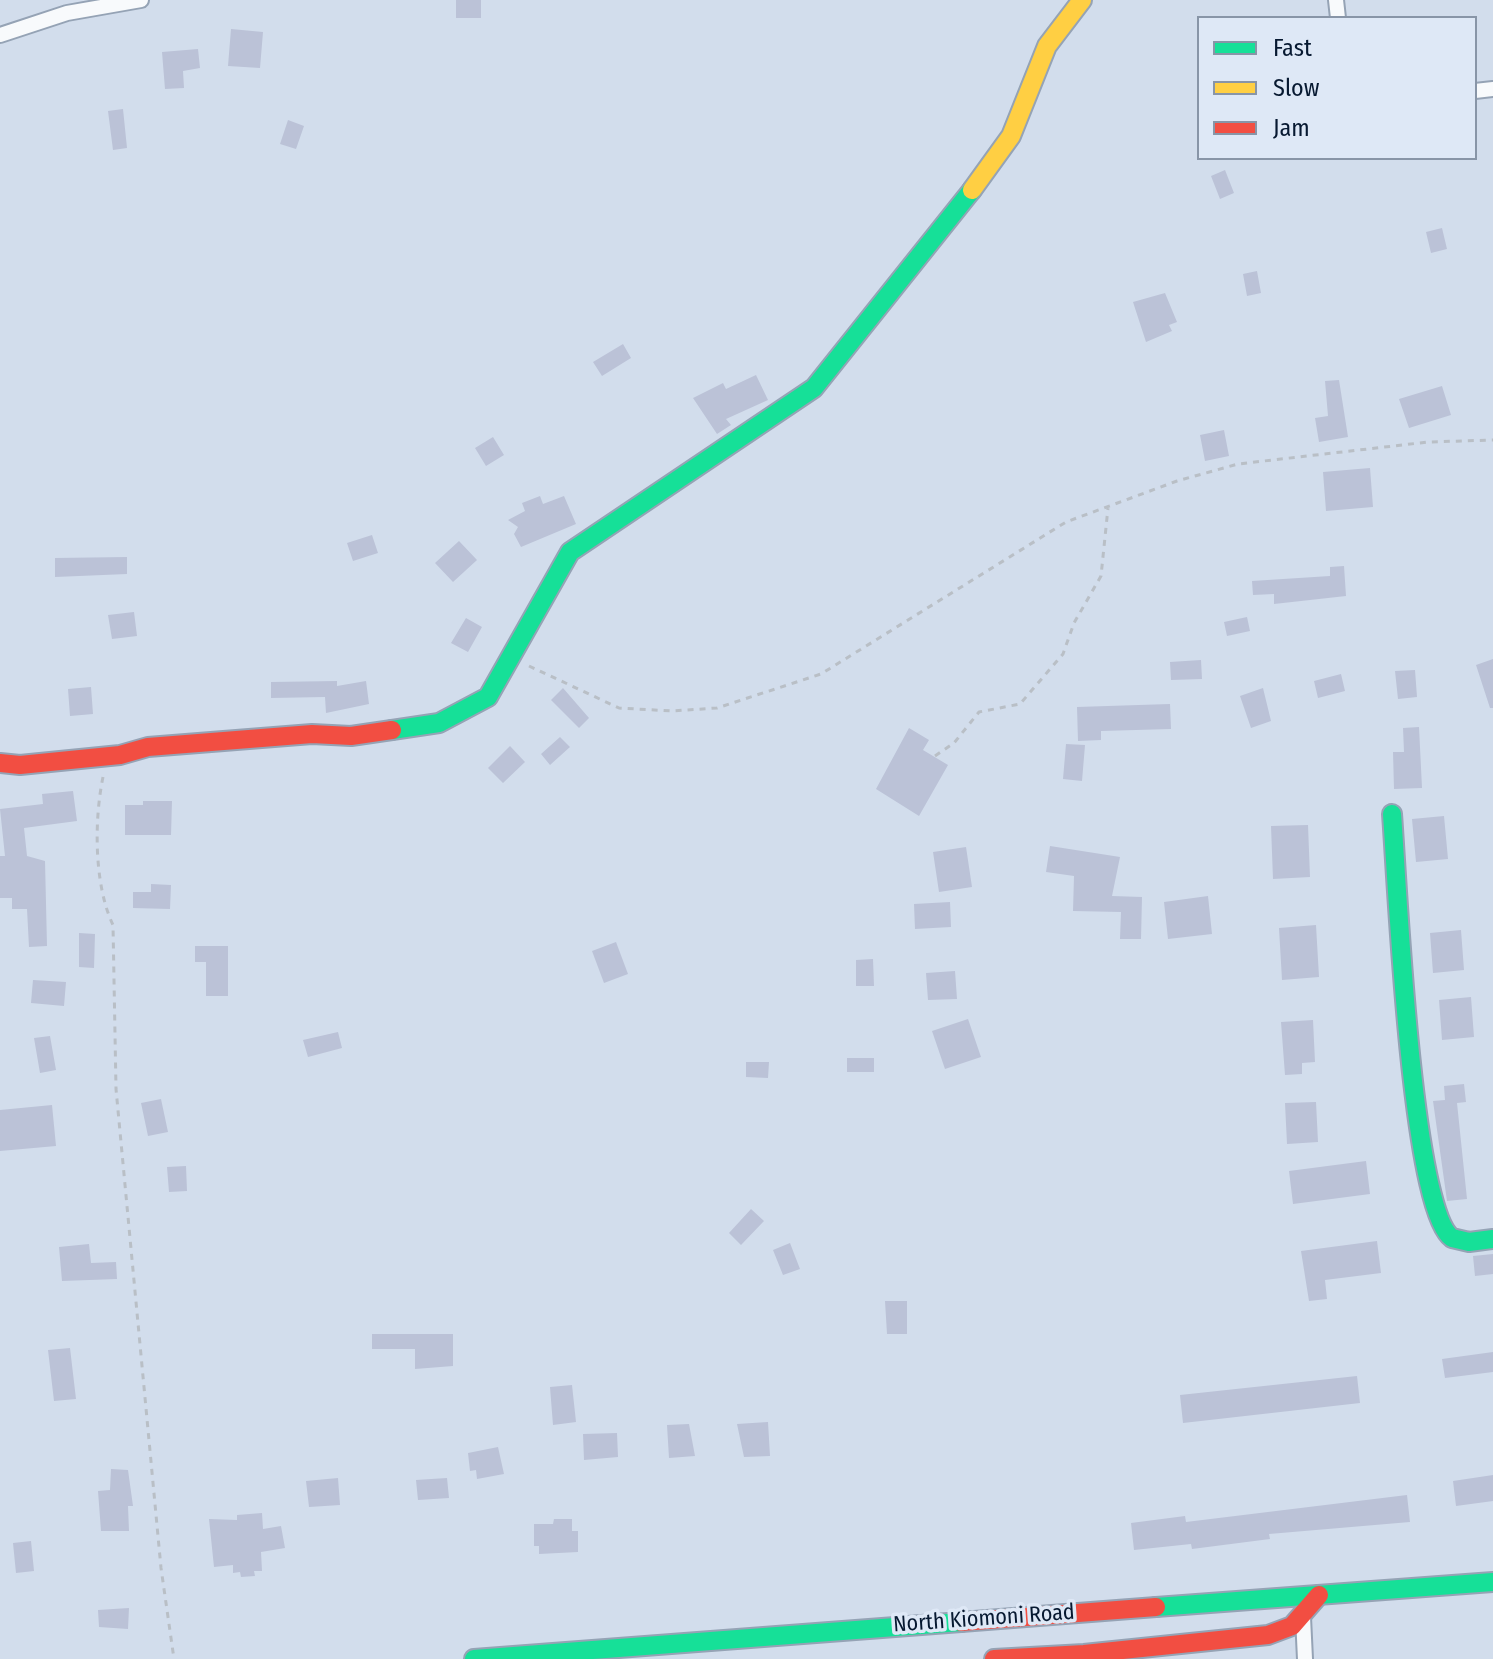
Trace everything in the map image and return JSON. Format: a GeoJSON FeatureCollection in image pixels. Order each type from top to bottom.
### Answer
{"type":"FeatureCollection","features":[{"type":"Feature","properties":{"kind":"street"},"geometry":{"type":"LineString","coordinates":[[0,35],[67,13],[141,0]]}},
{"type":"Feature","properties":{"kind":"street"},"geometry":{"type":"LineString","coordinates":[[0,763],[20,765],[120,755],[148,747],[312,734],[351,736],[439,723],[488,697],[570,552],[814,388],[939,235],[1011,136],[1047,46],[1082,0]]}},
{"type":"Feature","properties":{"kind":"street"},"geometry":{"type":"LineString","coordinates":[[1392,814],[1408,1027],[1420,1127],[1436,1213],[1445,1233],[1463,1243],[1493,1239]]}},
{"type":"Feature","properties":{"kind":"street","name":"North Kiomoni Road"},"geometry":{"type":"LineString","coordinates":[[474,1659],[1493,1582]]}},
{"type":"Feature","properties":{"kind":"street"},"geometry":{"type":"LineString","coordinates":[[994,1659],[1084,1654],[1268,1635],[1292,1626],[1319,1595]]}},
{"type":"Feature","properties":{"kind":"street"},"geometry":{"type":"LineString","coordinates":[[1303,1617],[1305,1659]]}},
{"type":"Feature","properties":{"kind":"path"},"geometry":{"type":"LineString","coordinates":[[511,656],[619,708],[672,711],[717,708],[821,674],[1066,522],[1177,481],[1238,464],[1428,442],[1493,440]]}},
{"type":"Feature","properties":{"kind":"path"},"geometry":{"type":"LineString","coordinates":[[935,756],[954,743],[979,712],[1020,704],[1051,673],[1101,576],[1108,508]]}},
{"type":"Feature","properties":{"kind":"path"},"geometry":{"type":"LineString","coordinates":[[120,755],[102,779],[97,869],[102,902],[113,925],[116,1089],[161,1568],[174,1659]]}},
{"type":"Feature","properties":{"kind":"building"},"geometry":{"type":"Polygon","coordinates":[[[456,0],[481,0],[481,18],[456,18],[456,0]]]}},
{"type":"Feature","properties":{"kind":"building"},"geometry":{"type":"Polygon","coordinates":[[[231,29],[263,32],[260,68],[228,66],[231,29]]]}},
{"type":"Feature","properties":{"kind":"building"},"geometry":{"type":"Polygon","coordinates":[[[198,49],[200,68],[183,71],[184,88],[165,89],[162,52],[198,49]]]}},
{"type":"Feature","properties":{"kind":"building"},"geometry":{"type":"Polygon","coordinates":[[[123,109],[127,148],[113,150],[108,111],[123,109]]]}},
{"type":"Feature","properties":{"kind":"building"},"geometry":{"type":"Polygon","coordinates":[[[288,120],[304,126],[296,149],[280,144],[288,120]]]}},
{"type":"Feature","properties":{"kind":"building"},"geometry":{"type":"Polygon","coordinates":[[[1225,170],[1234,193],[1220,199],[1211,176],[1225,170]]]}},
{"type":"Feature","properties":{"kind":"building"},"geometry":{"type":"Polygon","coordinates":[[[1442,228],[1447,249],[1431,253],[1426,232],[1442,228]]]}},
{"type":"Feature","properties":{"kind":"building"},"geometry":{"type":"Polygon","coordinates":[[[1257,271],[1261,293],[1247,296],[1243,274],[1257,271]]]}},
{"type":"Feature","properties":{"kind":"building"},"geometry":{"type":"Polygon","coordinates":[[[1165,293],[1177,322],[1169,325],[1172,331],[1146,342],[1133,302],[1165,293]]]}},
{"type":"Feature","properties":{"kind":"building"},"geometry":{"type":"Polygon","coordinates":[[[623,344],[631,358],[602,376],[593,362],[623,344]]]}},
{"type":"Feature","properties":{"kind":"building"},"geometry":{"type":"Polygon","coordinates":[[[756,375],[768,400],[726,419],[731,425],[717,434],[693,398],[723,383],[726,389],[756,375]]]}},
{"type":"Feature","properties":{"kind":"building"},"geometry":{"type":"Polygon","coordinates":[[[1339,380],[1348,437],[1319,442],[1315,418],[1328,416],[1325,381],[1339,380]]]}},
{"type":"Feature","properties":{"kind":"building"},"geometry":{"type":"Polygon","coordinates":[[[1442,386],[1451,415],[1409,428],[1399,399],[1442,386]]]}},
{"type":"Feature","properties":{"kind":"building"},"geometry":{"type":"Polygon","coordinates":[[[1224,430],[1229,456],[1205,461],[1200,435],[1224,430]]]}},
{"type":"Feature","properties":{"kind":"building"},"geometry":{"type":"Polygon","coordinates":[[[493,437],[504,455],[486,466],[475,448],[493,437]]]}},
{"type":"Feature","properties":{"kind":"building"},"geometry":{"type":"Polygon","coordinates":[[[1370,468],[1373,507],[1326,511],[1323,472],[1370,468]]]}},
{"type":"Feature","properties":{"kind":"building"},"geometry":{"type":"Polygon","coordinates":[[[540,496],[543,504],[564,496],[576,524],[521,547],[514,534],[518,527],[508,520],[525,511],[522,503],[540,496]]]}},
{"type":"Feature","properties":{"kind":"building"},"geometry":{"type":"Polygon","coordinates":[[[372,535],[378,553],[353,561],[347,543],[372,535]]]}},
{"type":"Feature","properties":{"kind":"building"},"geometry":{"type":"Polygon","coordinates":[[[459,541],[477,560],[453,582],[435,563],[459,541]]]}},
{"type":"Feature","properties":{"kind":"building"},"geometry":{"type":"Polygon","coordinates":[[[127,557],[127,574],[55,577],[55,558],[127,557]]]}},
{"type":"Feature","properties":{"kind":"building"},"geometry":{"type":"Polygon","coordinates":[[[1344,566],[1346,596],[1274,604],[1274,594],[1253,595],[1252,581],[1330,576],[1330,567],[1344,566]]]}},
{"type":"Feature","properties":{"kind":"building"},"geometry":{"type":"Polygon","coordinates":[[[134,612],[137,636],[112,639],[108,615],[134,612]]]}},
{"type":"Feature","properties":{"kind":"building"},"geometry":{"type":"Polygon","coordinates":[[[1247,617],[1250,631],[1227,636],[1224,622],[1247,617]]]}},
{"type":"Feature","properties":{"kind":"building"},"geometry":{"type":"Polygon","coordinates":[[[466,618],[482,627],[468,652],[451,643],[466,618]]]}},
{"type":"Feature","properties":{"kind":"building"},"geometry":{"type":"Polygon","coordinates":[[[1493,659],[1493,708],[1490,708],[1476,665],[1493,659]]]}},
{"type":"Feature","properties":{"kind":"building"},"geometry":{"type":"Polygon","coordinates":[[[1201,660],[1202,679],[1171,680],[1170,662],[1201,660]]]}},
{"type":"Feature","properties":{"kind":"building"},"geometry":{"type":"Polygon","coordinates":[[[1415,670],[1417,697],[1398,699],[1395,671],[1415,670]]]}},
{"type":"Feature","properties":{"kind":"building"},"geometry":{"type":"Polygon","coordinates":[[[1341,674],[1345,691],[1318,698],[1314,681],[1341,674]]]}},
{"type":"Feature","properties":{"kind":"building"},"geometry":{"type":"Polygon","coordinates":[[[337,681],[337,686],[366,681],[369,704],[326,713],[325,697],[271,698],[271,682],[337,681]]]}},
{"type":"Feature","properties":{"kind":"building"},"geometry":{"type":"Polygon","coordinates":[[[91,687],[93,714],[70,716],[68,689],[91,687]]]}},
{"type":"Feature","properties":{"kind":"building"},"geometry":{"type":"Polygon","coordinates":[[[563,688],[589,718],[579,728],[551,700],[563,688]]]}},
{"type":"Feature","properties":{"kind":"building"},"geometry":{"type":"Polygon","coordinates":[[[1263,688],[1271,721],[1251,728],[1240,696],[1263,688]]]}},
{"type":"Feature","properties":{"kind":"building"},"geometry":{"type":"Polygon","coordinates":[[[1170,704],[1171,729],[1101,731],[1101,740],[1078,741],[1077,707],[1170,704]]]}},
{"type":"Feature","properties":{"kind":"building"},"geometry":{"type":"Polygon","coordinates":[[[1419,727],[1422,788],[1394,789],[1393,752],[1404,752],[1403,728],[1419,727]]]}},
{"type":"Feature","properties":{"kind":"building"},"geometry":{"type":"Polygon","coordinates":[[[909,728],[929,740],[923,750],[948,765],[919,816],[876,789],[909,728]]]}},
{"type":"Feature","properties":{"kind":"building"},"geometry":{"type":"Polygon","coordinates":[[[560,737],[570,747],[550,765],[541,754],[560,737]]]}},
{"type":"Feature","properties":{"kind":"building"},"geometry":{"type":"Polygon","coordinates":[[[1066,744],[1085,745],[1082,781],[1063,779],[1066,744]]]}},
{"type":"Feature","properties":{"kind":"building"},"geometry":{"type":"Polygon","coordinates":[[[510,746],[525,762],[503,783],[488,768],[510,746]]]}},
{"type":"Feature","properties":{"kind":"building"},"geometry":{"type":"Polygon","coordinates":[[[73,791],[77,821],[24,828],[27,856],[45,861],[47,946],[29,947],[27,909],[12,909],[12,898],[0,898],[0,856],[5,856],[0,809],[43,804],[42,794],[73,791]]]}},
{"type":"Feature","properties":{"kind":"building"},"geometry":{"type":"Polygon","coordinates":[[[143,801],[172,801],[171,835],[125,835],[125,805],[143,805],[143,801]]]}},
{"type":"Feature","properties":{"kind":"building"},"geometry":{"type":"Polygon","coordinates":[[[1444,816],[1448,859],[1416,862],[1412,819],[1444,816]]]}},
{"type":"Feature","properties":{"kind":"building"},"geometry":{"type":"Polygon","coordinates":[[[1308,825],[1310,877],[1273,879],[1271,826],[1308,825]]]}},
{"type":"Feature","properties":{"kind":"building"},"geometry":{"type":"Polygon","coordinates":[[[1050,846],[1120,857],[1112,896],[1142,897],[1141,939],[1120,939],[1121,912],[1073,911],[1074,876],[1046,872],[1050,846]]]}},
{"type":"Feature","properties":{"kind":"building"},"geometry":{"type":"Polygon","coordinates":[[[966,847],[972,887],[939,892],[933,852],[966,847]]]}},
{"type":"Feature","properties":{"kind":"building"},"geometry":{"type":"Polygon","coordinates":[[[151,884],[171,885],[170,909],[133,908],[133,892],[151,892],[151,884]]]}},
{"type":"Feature","properties":{"kind":"building"},"geometry":{"type":"Polygon","coordinates":[[[1208,896],[1212,934],[1168,939],[1164,902],[1208,896]]]}},
{"type":"Feature","properties":{"kind":"building"},"geometry":{"type":"Polygon","coordinates":[[[950,902],[951,927],[915,929],[914,904],[950,902]]]}},
{"type":"Feature","properties":{"kind":"building"},"geometry":{"type":"Polygon","coordinates":[[[1316,925],[1319,977],[1282,980],[1279,928],[1316,925]]]}},
{"type":"Feature","properties":{"kind":"building"},"geometry":{"type":"Polygon","coordinates":[[[1461,930],[1464,970],[1433,973],[1430,933],[1461,930]]]}},
{"type":"Feature","properties":{"kind":"building"},"geometry":{"type":"Polygon","coordinates":[[[79,933],[95,934],[94,968],[79,967],[79,933]]]}},
{"type":"Feature","properties":{"kind":"building"},"geometry":{"type":"Polygon","coordinates":[[[616,942],[628,974],[604,983],[592,951],[616,942]]]}},
{"type":"Feature","properties":{"kind":"building"},"geometry":{"type":"Polygon","coordinates":[[[195,946],[228,946],[228,996],[206,996],[206,962],[195,962],[195,946]]]}},
{"type":"Feature","properties":{"kind":"building"},"geometry":{"type":"Polygon","coordinates":[[[873,959],[874,986],[856,986],[856,960],[873,959]]]}},
{"type":"Feature","properties":{"kind":"building"},"geometry":{"type":"Polygon","coordinates":[[[955,971],[957,999],[928,1000],[926,973],[955,971]]]}},
{"type":"Feature","properties":{"kind":"building"},"geometry":{"type":"Polygon","coordinates":[[[33,980],[66,982],[64,1006],[31,1003],[33,980]]]}},
{"type":"Feature","properties":{"kind":"building"},"geometry":{"type":"Polygon","coordinates":[[[1471,997],[1474,1037],[1442,1040],[1439,1000],[1471,997]]]}},
{"type":"Feature","properties":{"kind":"building"},"geometry":{"type":"Polygon","coordinates":[[[968,1019],[981,1057],[945,1069],[932,1031],[968,1019]]]}},
{"type":"Feature","properties":{"kind":"building"},"geometry":{"type":"Polygon","coordinates":[[[1313,1020],[1315,1062],[1302,1063],[1302,1074],[1285,1075],[1281,1022],[1313,1020]]]}},
{"type":"Feature","properties":{"kind":"building"},"geometry":{"type":"Polygon","coordinates":[[[338,1032],[342,1048],[308,1057],[303,1040],[338,1032]]]}},
{"type":"Feature","properties":{"kind":"building"},"geometry":{"type":"Polygon","coordinates":[[[50,1036],[56,1070],[40,1073],[34,1038],[50,1036]]]}},
{"type":"Feature","properties":{"kind":"building"},"geometry":{"type":"Polygon","coordinates":[[[847,1058],[874,1058],[874,1072],[847,1072],[847,1058]]]}},
{"type":"Feature","properties":{"kind":"building"},"geometry":{"type":"Polygon","coordinates":[[[746,1062],[769,1062],[768,1078],[746,1077],[746,1062]]]}},
{"type":"Feature","properties":{"kind":"building"},"geometry":{"type":"Polygon","coordinates":[[[1464,1084],[1466,1102],[1457,1103],[1467,1199],[1447,1201],[1433,1101],[1445,1100],[1444,1086],[1464,1084]]]}},
{"type":"Feature","properties":{"kind":"building"},"geometry":{"type":"Polygon","coordinates":[[[161,1099],[168,1132],[148,1136],[141,1103],[161,1099]]]}},
{"type":"Feature","properties":{"kind":"building"},"geometry":{"type":"Polygon","coordinates":[[[1316,1102],[1318,1142],[1287,1144],[1285,1103],[1316,1102]]]}},
{"type":"Feature","properties":{"kind":"building"},"geometry":{"type":"Polygon","coordinates":[[[52,1105],[56,1146],[0,1151],[0,1110],[52,1105]]]}},
{"type":"Feature","properties":{"kind":"building"},"geometry":{"type":"Polygon","coordinates":[[[1366,1161],[1370,1194],[1293,1204],[1289,1171],[1366,1161]]]}},
{"type":"Feature","properties":{"kind":"building"},"geometry":{"type":"Polygon","coordinates":[[[186,1166],[187,1191],[169,1192],[167,1167],[186,1166]]]}},
{"type":"Feature","properties":{"kind":"building"},"geometry":{"type":"Polygon","coordinates":[[[751,1209],[764,1221],[741,1245],[729,1233],[751,1209]]]}},
{"type":"Feature","properties":{"kind":"building"},"geometry":{"type":"Polygon","coordinates":[[[1377,1241],[1381,1273],[1325,1280],[1327,1299],[1309,1301],[1301,1251],[1377,1241]]]}},
{"type":"Feature","properties":{"kind":"building"},"geometry":{"type":"Polygon","coordinates":[[[790,1243],[800,1269],[783,1275],[773,1250],[790,1243]]]}},
{"type":"Feature","properties":{"kind":"building"},"geometry":{"type":"Polygon","coordinates":[[[89,1244],[91,1263],[116,1262],[117,1279],[62,1281],[59,1247],[89,1244]]]}},
{"type":"Feature","properties":{"kind":"building"},"geometry":{"type":"Polygon","coordinates":[[[1493,1254],[1493,1274],[1475,1276],[1473,1256],[1493,1254]]]}},
{"type":"Feature","properties":{"kind":"building"},"geometry":{"type":"Polygon","coordinates":[[[885,1301],[907,1301],[907,1334],[887,1334],[885,1301]]]}},
{"type":"Feature","properties":{"kind":"building"},"geometry":{"type":"Polygon","coordinates":[[[372,1334],[453,1334],[453,1366],[415,1369],[415,1349],[372,1349],[372,1334]]]}},
{"type":"Feature","properties":{"kind":"building"},"geometry":{"type":"Polygon","coordinates":[[[70,1348],[76,1399],[54,1401],[48,1350],[70,1348]]]}},
{"type":"Feature","properties":{"kind":"building"},"geometry":{"type":"Polygon","coordinates":[[[1493,1352],[1493,1372],[1445,1378],[1442,1359],[1493,1352]]]}},
{"type":"Feature","properties":{"kind":"building"},"geometry":{"type":"Polygon","coordinates":[[[1357,1376],[1360,1403],[1183,1423],[1180,1395],[1357,1376]]]}},
{"type":"Feature","properties":{"kind":"building"},"geometry":{"type":"Polygon","coordinates":[[[572,1385],[576,1422],[553,1425],[550,1387],[572,1385]]]}},
{"type":"Feature","properties":{"kind":"building"},"geometry":{"type":"Polygon","coordinates":[[[768,1422],[770,1456],[744,1457],[737,1424],[768,1422]]]}},
{"type":"Feature","properties":{"kind":"building"},"geometry":{"type":"Polygon","coordinates":[[[689,1424],[695,1456],[669,1458],[667,1425],[689,1424]]]}},
{"type":"Feature","properties":{"kind":"building"},"geometry":{"type":"Polygon","coordinates":[[[617,1433],[618,1457],[584,1460],[583,1434],[617,1433]]]}},
{"type":"Feature","properties":{"kind":"building"},"geometry":{"type":"Polygon","coordinates":[[[498,1447],[504,1474],[477,1479],[476,1470],[470,1471],[468,1453],[498,1447]]]}},
{"type":"Feature","properties":{"kind":"building"},"geometry":{"type":"Polygon","coordinates":[[[111,1469],[128,1470],[133,1506],[128,1506],[129,1531],[101,1531],[98,1491],[110,1490],[111,1469]]]}},
{"type":"Feature","properties":{"kind":"building"},"geometry":{"type":"Polygon","coordinates":[[[1493,1475],[1493,1501],[1456,1506],[1453,1481],[1493,1475]]]}},
{"type":"Feature","properties":{"kind":"building"},"geometry":{"type":"Polygon","coordinates":[[[338,1478],[340,1505],[309,1507],[306,1481],[338,1478]]]}},
{"type":"Feature","properties":{"kind":"building"},"geometry":{"type":"Polygon","coordinates":[[[447,1478],[449,1498],[418,1500],[416,1480],[447,1478]]]}},
{"type":"Feature","properties":{"kind":"building"},"geometry":{"type":"Polygon","coordinates":[[[1407,1495],[1410,1522],[1269,1534],[1270,1539],[1192,1549],[1191,1544],[1134,1550],[1131,1523],[1185,1516],[1186,1522],[1407,1495]]]}},
{"type":"Feature","properties":{"kind":"building"},"geometry":{"type":"Polygon","coordinates":[[[262,1513],[263,1529],[281,1526],[285,1548],[261,1552],[262,1571],[254,1571],[255,1576],[241,1577],[240,1572],[233,1573],[233,1565],[214,1567],[209,1519],[237,1520],[237,1515],[262,1513]]]}},
{"type":"Feature","properties":{"kind":"building"},"geometry":{"type":"Polygon","coordinates":[[[554,1519],[572,1519],[572,1531],[578,1531],[578,1552],[539,1554],[539,1546],[534,1546],[534,1524],[553,1524],[554,1519]]]}},
{"type":"Feature","properties":{"kind":"building"},"geometry":{"type":"Polygon","coordinates":[[[31,1541],[34,1571],[16,1573],[13,1543],[31,1541]]]}},
{"type":"Feature","properties":{"kind":"building"},"geometry":{"type":"Polygon","coordinates":[[[129,1608],[128,1629],[99,1627],[98,1610],[129,1608]]]}},
{"type":"Feature","properties":{"kind":"traffic: fast"},"geometry":{"type":"LineString","coordinates":[[392,730],[439,723],[488,697],[570,552],[814,388],[972,190]]}},
{"type":"Feature","properties":{"kind":"traffic: fast"},"geometry":{"type":"LineString","coordinates":[[1392,814],[1408,1039],[1426,1169],[1438,1214],[1452,1238],[1469,1242],[1493,1239]]}},
{"type":"Feature","properties":{"kind":"traffic: fast"},"geometry":{"type":"LineString","coordinates":[[1156,1607],[1493,1582]]}},
{"type":"Feature","properties":{"kind":"traffic: fast"},"geometry":{"type":"LineString","coordinates":[[474,1659],[961,1622]]}},
{"type":"Feature","properties":{"kind":"traffic: slow"},"geometry":{"type":"LineString","coordinates":[[972,190],[1011,136],[1047,46],[1082,0]]}},
{"type":"Feature","properties":{"kind":"traffic: jam"},"geometry":{"type":"LineString","coordinates":[[0,763],[20,765],[120,755],[148,747],[312,734],[351,736],[392,730]]}},
{"type":"Feature","properties":{"kind":"traffic: jam"},"geometry":{"type":"LineString","coordinates":[[994,1659],[1084,1654],[1268,1635],[1292,1626],[1319,1595]]}},
{"type":"Feature","properties":{"kind":"traffic: jam"},"geometry":{"type":"LineString","coordinates":[[961,1622],[1156,1607]]}}]}
